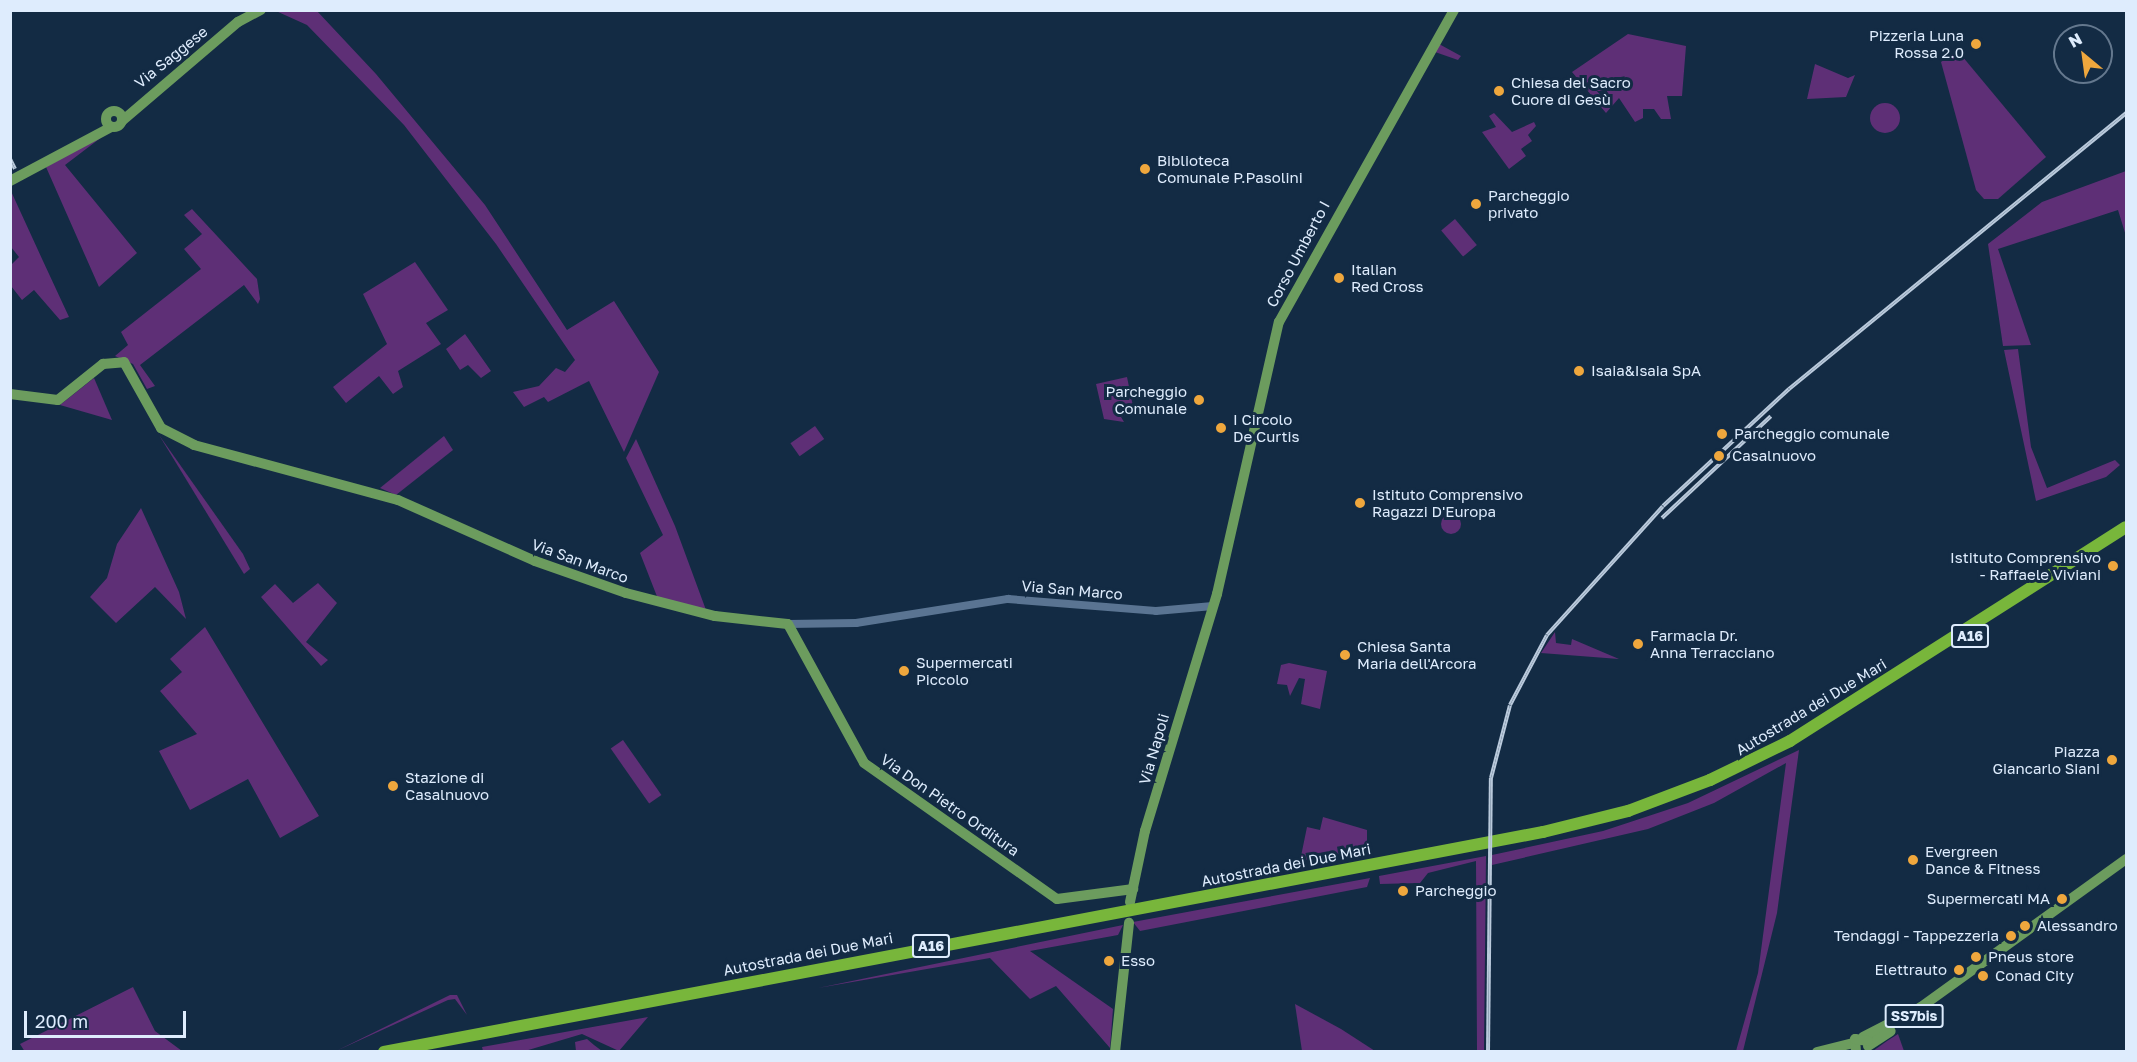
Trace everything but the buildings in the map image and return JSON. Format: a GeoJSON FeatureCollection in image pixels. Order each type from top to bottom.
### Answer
{"type":"FeatureCollection","features":[{"type":"Feature","properties":{"kind":"highway","name":"Autostrada dei Due Mari"},"geometry":{"type":"LineString","coordinates":[[1813,731],[2127,527]]}},
{"type":"Feature","properties":{"kind":"highway","name":"Autostrada dei Due Mari"},"geometry":{"type":"LineString","coordinates":[[414,1052],[1478,848],[1658,808],[1790,745],[2127,536]]}},
{"type":"Feature","properties":{"kind":"highway","name":"Autostrada dei Due Mari"},"geometry":{"type":"LineString","coordinates":[[384,1052],[1478,848]]}},
{"type":"Feature","properties":{"kind":"main road","name":"Via Saggese"},"geometry":{"type":"LineString","coordinates":[[117,120],[238,22],[261,10]]}},
{"type":"Feature","properties":{"kind":"main road","name":"Corso Umberto I"},"geometry":{"type":"LineString","coordinates":[[1214,606],[1283,312],[1454,10]]}},
{"type":"Feature","properties":{"kind":"main road"},"geometry":{"type":"LineString","coordinates":[[97,132],[106,116],[117,120]]}},
{"type":"Feature","properties":{"kind":"main road"},"geometry":{"type":"LineString","coordinates":[[10,181],[117,120]]}},
{"type":"Feature","properties":{"kind":"main road","name":"Via San Marco"},"geometry":{"type":"LineString","coordinates":[[10,393],[35,401],[58,400],[103,364],[124,362],[162,428],[194,446],[398,500],[535,561],[626,593],[715,616],[788,624]]}},
{"type":"Feature","properties":{"kind":"main road","name":"Via Napoli"},"geometry":{"type":"LineString","coordinates":[[1130,902],[1145,831],[1214,606]]}},
{"type":"Feature","properties":{"kind":"main road","name":"Via Don Pietro Orditura"},"geometry":{"type":"LineString","coordinates":[[788,624],[864,763],[1057,899],[1133,889]]}},
{"type":"Feature","properties":{"kind":"main road","name":"SS7bis"},"geometry":{"type":"LineString","coordinates":[[1866,1045],[2127,859]]}},
{"type":"Feature","properties":{"kind":"main road","name":"SS7bis"},"geometry":{"type":"LineString","coordinates":[[1817,1052],[1866,1045],[1960,987],[2127,865]]}},
{"type":"Feature","properties":{"kind":"main road"},"geometry":{"type":"LineString","coordinates":[[1115,1052],[1129,923]]}},
{"type":"Feature","properties":{"kind":"street","name":"Via San Marco"},"geometry":{"type":"LineString","coordinates":[[788,624],[856,623],[1008,599],[1094,608],[1156,611],[1214,606]]}},
{"type":"Feature","properties":{"kind":"shaded area"},"geometry":{"type":"Polygon","coordinates":[[[276,11],[317,11],[376,74],[485,205],[567,330],[614,301],[659,372],[624,452],[589,381],[548,402],[544,397],[524,407],[513,392],[539,386],[556,368],[565,372],[575,360],[496,244],[404,125],[307,25],[276,11]]]}},
{"type":"Feature","properties":{"kind":"shaded area"},"geometry":{"type":"Polygon","coordinates":[[[1628,34],[1686,46],[1682,96],[1667,96],[1671,119],[1661,119],[1654,109],[1643,109],[1643,118],[1635,122],[1619,98],[1606,113],[1572,72],[1628,34]]]}},
{"type":"Feature","properties":{"kind":"shaded area"},"geometry":{"type":"Polygon","coordinates":[[[1439,44],[1461,56],[1458,60],[1435,52],[1439,44]]]}},
{"type":"Feature","properties":{"kind":"shaded area"},"geometry":{"type":"Polygon","coordinates":[[[1957,50],[2046,157],[1998,199],[1984,199],[1976,190],[1941,62],[1957,50]]]}},
{"type":"Feature","properties":{"kind":"shaded area"},"geometry":{"type":"Polygon","coordinates":[[[1815,64],[1848,78],[1855,75],[1846,97],[1807,99],[1815,64]]]}},
{"type":"Feature","properties":{"kind":"shaded area"},"geometry":{"type":"Polygon","coordinates":[[[1885,103],[1896,107],[1900,118],[1896,129],[1885,133],[1874,129],[1870,118],[1874,107],[1885,103]]]}},
{"type":"Feature","properties":{"kind":"shaded area"},"geometry":{"type":"Polygon","coordinates":[[[1494,113],[1512,132],[1534,122],[1536,126],[1528,135],[1532,141],[1521,149],[1526,156],[1509,169],[1482,132],[1496,127],[1489,116],[1494,113]]]}},
{"type":"Feature","properties":{"kind":"shaded area"},"geometry":{"type":"Polygon","coordinates":[[[111,130],[65,165],[137,253],[99,287],[46,167],[111,130]]]}},
{"type":"Feature","properties":{"kind":"shaded area"},"geometry":{"type":"Polygon","coordinates":[[[2126,171],[2126,236],[2118,210],[1998,249],[2031,345],[2003,346],[1988,244],[2042,202],[2126,171]]]}},
{"type":"Feature","properties":{"kind":"shaded area"},"geometry":{"type":"Polygon","coordinates":[[[10,189],[69,317],[60,320],[34,290],[22,300],[11,286],[11,265],[19,257],[11,247],[10,189]]]}},
{"type":"Feature","properties":{"kind":"shaded area"},"geometry":{"type":"Polygon","coordinates":[[[192,209],[257,279],[260,299],[258,304],[244,285],[140,365],[155,386],[147,389],[133,364],[115,356],[128,345],[121,332],[201,269],[184,249],[202,234],[184,215],[192,209]]]}},
{"type":"Feature","properties":{"kind":"shaded area"},"geometry":{"type":"Polygon","coordinates":[[[1455,219],[1477,245],[1463,257],[1441,231],[1455,219]]]}},
{"type":"Feature","properties":{"kind":"shaded area"},"geometry":{"type":"Polygon","coordinates":[[[415,262],[448,310],[426,323],[441,344],[398,371],[403,387],[393,394],[379,376],[346,403],[333,387],[387,344],[363,294],[415,262]]]}},
{"type":"Feature","properties":{"kind":"shaded area"},"geometry":{"type":"Polygon","coordinates":[[[465,334],[491,371],[481,378],[468,365],[460,370],[446,349],[465,334]]]}},
{"type":"Feature","properties":{"kind":"shaded area"},"geometry":{"type":"Polygon","coordinates":[[[2018,349],[2031,447],[2047,488],[2115,460],[2120,465],[2106,477],[2036,501],[2004,350],[2018,349]]]}},
{"type":"Feature","properties":{"kind":"shaded area"},"geometry":{"type":"Polygon","coordinates":[[[1127,377],[1134,411],[1121,417],[1124,422],[1104,419],[1096,384],[1127,377]]]}},
{"type":"Feature","properties":{"kind":"shaded area"},"geometry":{"type":"Polygon","coordinates":[[[94,378],[112,420],[60,405],[94,378]]]}},
{"type":"Feature","properties":{"kind":"shaded area"},"geometry":{"type":"Polygon","coordinates":[[[815,426],[824,439],[800,456],[790,443],[815,426]]]}},
{"type":"Feature","properties":{"kind":"shaded area"},"geometry":{"type":"Polygon","coordinates":[[[159,435],[243,554],[250,569],[244,574],[159,435]]]}},
{"type":"Feature","properties":{"kind":"shaded area"},"geometry":{"type":"Polygon","coordinates":[[[444,436],[453,450],[396,495],[380,488],[444,436]]]}},
{"type":"Feature","properties":{"kind":"shaded area"},"geometry":{"type":"Polygon","coordinates":[[[636,439],[675,526],[706,610],[658,599],[640,553],[663,535],[626,458],[636,439]]]}},
{"type":"Feature","properties":{"kind":"shaded area"},"geometry":{"type":"Polygon","coordinates":[[[141,508],[179,592],[186,619],[155,587],[116,623],[90,597],[107,578],[117,544],[141,508]]]}},
{"type":"Feature","properties":{"kind":"shaded area"},"geometry":{"type":"Polygon","coordinates":[[[1451,514],[1458,517],[1461,524],[1458,531],[1451,534],[1444,531],[1441,524],[1444,517],[1451,514]]]}},
{"type":"Feature","properties":{"kind":"shaded area"},"geometry":{"type":"Polygon","coordinates":[[[318,583],[337,603],[306,642],[328,660],[321,666],[261,597],[275,584],[293,603],[318,583]]]}},
{"type":"Feature","properties":{"kind":"shaded area"},"geometry":{"type":"Polygon","coordinates":[[[205,627],[319,816],[280,838],[248,779],[190,810],[159,751],[197,734],[160,691],[182,672],[170,659],[205,627]]]}},
{"type":"Feature","properties":{"kind":"shaded area"},"geometry":{"type":"Polygon","coordinates":[[[1555,632],[1556,643],[1571,645],[1572,639],[1619,659],[1541,653],[1555,632]]]}},
{"type":"Feature","properties":{"kind":"shaded area"},"geometry":{"type":"Polygon","coordinates":[[[1289,663],[1327,671],[1320,709],[1301,704],[1305,679],[1299,678],[1290,696],[1287,685],[1277,684],[1281,665],[1289,663]]]}},
{"type":"Feature","properties":{"kind":"shaded area"},"geometry":{"type":"Polygon","coordinates":[[[623,740],[661,795],[649,803],[611,749],[623,740]]]}},
{"type":"Feature","properties":{"kind":"shaded area"},"geometry":{"type":"Polygon","coordinates":[[[1799,750],[1777,913],[1743,1051],[1736,1051],[1758,973],[1786,763],[1714,803],[1648,829],[1492,865],[1492,855],[1603,831],[1688,803],[1799,750]]]}},
{"type":"Feature","properties":{"kind":"shaded area"},"geometry":{"type":"Polygon","coordinates":[[[1323,817],[1367,830],[1367,849],[1300,861],[1307,827],[1320,830],[1323,817]]]}},
{"type":"Feature","properties":{"kind":"shaded area"},"geometry":{"type":"Polygon","coordinates":[[[1486,856],[1484,1051],[1477,1052],[1476,861],[1428,873],[1420,883],[1380,884],[1379,876],[1486,856]]]}},
{"type":"Feature","properties":{"kind":"shaded area"},"geometry":{"type":"Polygon","coordinates":[[[1370,878],[1367,887],[1140,931],[1133,922],[1370,878]]]}},
{"type":"Feature","properties":{"kind":"shaded area"},"geometry":{"type":"Polygon","coordinates":[[[1123,925],[1118,935],[1030,951],[1113,1009],[1110,1048],[1056,986],[1030,999],[990,958],[818,988],[1123,925]]]}},
{"type":"Feature","properties":{"kind":"shaded area"},"geometry":{"type":"Polygon","coordinates":[[[133,987],[155,1031],[182,1051],[25,1052],[20,1044],[133,987]]]}},
{"type":"Feature","properties":{"kind":"shaded area"},"geometry":{"type":"Polygon","coordinates":[[[450,995],[457,995],[467,1015],[455,999],[448,1000],[336,1051],[450,995]]]}},
{"type":"Feature","properties":{"kind":"shaded area"},"geometry":{"type":"Polygon","coordinates":[[[1295,1004],[1341,1029],[1375,1051],[1302,1051],[1295,1004]]]}},
{"type":"Feature","properties":{"kind":"shaded area"},"geometry":{"type":"Polygon","coordinates":[[[648,1017],[619,1051],[582,1034],[525,1051],[483,1051],[482,1047],[648,1017]]]}},
{"type":"Feature","properties":{"kind":"shaded area"},"geometry":{"type":"Polygon","coordinates":[[[1898,1034],[1904,1051],[1873,1051],[1887,1041],[1898,1034]]]}},
{"type":"Feature","properties":{"kind":"shaded area"},"geometry":{"type":"Polygon","coordinates":[[[587,1039],[602,1051],[576,1051],[575,1042],[587,1039]]]}},
{"type":"Feature","properties":{"kind":"railway"},"geometry":{"type":"LineString","coordinates":[[1488,1052],[1491,778],[1510,705],[1547,635],[1663,506],[1789,389],[2126,113]]}},
{"type":"Feature","properties":{"kind":"railway"},"geometry":{"type":"LineString","coordinates":[[10,159],[15,169]]}},
{"type":"Feature","properties":{"kind":"railway"},"geometry":{"type":"LineString","coordinates":[[1662,518],[1771,416]]}},
{"type":"Feature","properties":{"kind":"place","name":"Pizzeria Luna Rossa 2.0"},"geometry":{"type":"Point","coordinates":[1976,44]}},
{"type":"Feature","properties":{"kind":"place","name":"Chiesa del Sacro Cuore di Gesù"},"geometry":{"type":"Point","coordinates":[1499,91]}},
{"type":"Feature","properties":{"kind":"place","name":"Biblioteca Comunale P.Pasolini"},"geometry":{"type":"Point","coordinates":[1145,169]}},
{"type":"Feature","properties":{"kind":"place","name":"Parcheggio privato"},"geometry":{"type":"Point","coordinates":[1476,204]}},
{"type":"Feature","properties":{"kind":"place","name":"Italian Red Cross"},"geometry":{"type":"Point","coordinates":[1339,278]}},
{"type":"Feature","properties":{"kind":"place","name":"Isaia&Isaia SpA"},"geometry":{"type":"Point","coordinates":[1579,371]}},
{"type":"Feature","properties":{"kind":"place","name":"Parcheggio Comunale"},"geometry":{"type":"Point","coordinates":[1199,400]}},
{"type":"Feature","properties":{"kind":"place","name":"I Circolo De Curtis"},"geometry":{"type":"Point","coordinates":[1221,428]}},
{"type":"Feature","properties":{"kind":"place","name":"Parcheggio comunale"},"geometry":{"type":"Point","coordinates":[1722,434]}},
{"type":"Feature","properties":{"kind":"place","name":"Casalnuovo"},"geometry":{"type":"Point","coordinates":[1719,456]}},
{"type":"Feature","properties":{"kind":"place","name":"Istituto Comprensivo Ragazzi D'Europa"},"geometry":{"type":"Point","coordinates":[1360,503]}},
{"type":"Feature","properties":{"kind":"place","name":"Istituto Comprensivo - Raffaele Viviani"},"geometry":{"type":"Point","coordinates":[2113,566]}},
{"type":"Feature","properties":{"kind":"place","name":"Farmacia Dr. Anna Terracciano"},"geometry":{"type":"Point","coordinates":[1638,644]}},
{"type":"Feature","properties":{"kind":"place","name":"Chiesa Santa Maria dell'Arcora"},"geometry":{"type":"Point","coordinates":[1345,655]}},
{"type":"Feature","properties":{"kind":"place","name":"Supermercati Piccolo"},"geometry":{"type":"Point","coordinates":[904,671]}},
{"type":"Feature","properties":{"kind":"place","name":"Piazza Giancarlo Siani"},"geometry":{"type":"Point","coordinates":[2112,760]}},
{"type":"Feature","properties":{"kind":"place","name":"Stazione di Casalnuovo"},"geometry":{"type":"Point","coordinates":[393,786]}},
{"type":"Feature","properties":{"kind":"place","name":"Evergreen Dance & Fitness"},"geometry":{"type":"Point","coordinates":[1913,860]}},
{"type":"Feature","properties":{"kind":"place","name":"Parcheggio"},"geometry":{"type":"Point","coordinates":[1403,891]}},
{"type":"Feature","properties":{"kind":"place","name":"Supermercati MA"},"geometry":{"type":"Point","coordinates":[2062,899]}},
{"type":"Feature","properties":{"kind":"place","name":"Alessandro"},"geometry":{"type":"Point","coordinates":[2025,926]}},
{"type":"Feature","properties":{"kind":"place","name":"Tendaggi - Tappezzeria"},"geometry":{"type":"Point","coordinates":[2011,936]}},
{"type":"Feature","properties":{"kind":"place","name":"Pneus store"},"geometry":{"type":"Point","coordinates":[1976,957]}},
{"type":"Feature","properties":{"kind":"place","name":"Esso"},"geometry":{"type":"Point","coordinates":[1109,961]}},
{"type":"Feature","properties":{"kind":"place","name":"Elettrauto"},"geometry":{"type":"Point","coordinates":[1959,970]}},
{"type":"Feature","properties":{"kind":"place","name":"Conad City"},"geometry":{"type":"Point","coordinates":[1983,976]}}]}
